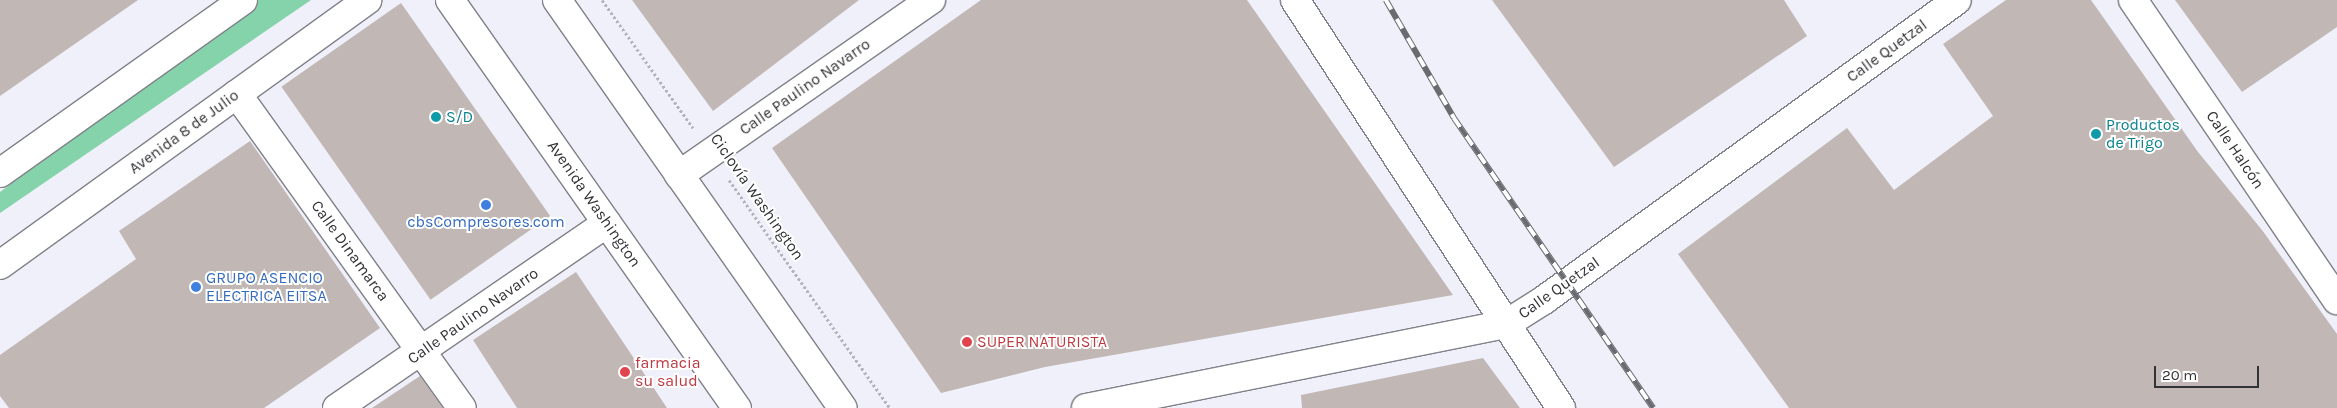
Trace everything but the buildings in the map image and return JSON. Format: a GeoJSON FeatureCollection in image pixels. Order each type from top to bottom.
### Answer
{"type":"FeatureCollection","features":[{"type":"Feature","properties":{"kind":"street"},"geometry":{"type":"LineString","coordinates":[[0,173],[243,0]]}},
{"type":"Feature","properties":{"kind":"street","name":"Avenida 8 de Julio"},"geometry":{"type":"LineString","coordinates":[[0,265],[367,0]]}},
{"type":"Feature","properties":{"kind":"street","name":"Avenida Washington"},"geometry":{"type":"LineString","coordinates":[[450,0],[737,408]]}},
{"type":"Feature","properties":{"kind":"street"},"geometry":{"type":"LineString","coordinates":[[557,0],[843,408]]}},
{"type":"Feature","properties":{"kind":"street","name":"Calle Paulino Navarro"},"geometry":{"type":"LineString","coordinates":[[679,175],[931,0]]}},
{"type":"Feature","properties":{"kind":"street"},"geometry":{"type":"LineString","coordinates":[[1294,0],[1560,408]]}},
{"type":"Feature","properties":{"kind":"street","name":"Calle Quetzal"},"geometry":{"type":"LineString","coordinates":[[1086,408],[1506,324],[1544,300],[1957,0]]}},
{"type":"Feature","properties":{"kind":"street","name":"Calle Halcón"},"geometry":{"type":"LineString","coordinates":[[2133,0],[2337,300]]}},
{"type":"Feature","properties":{"kind":"street","name":"Calle Dinamarca"},"geometry":{"type":"LineString","coordinates":[[237,94],[462,408]]}},
{"type":"Feature","properties":{"kind":"street","name":"Calle Paulino Navarro"},"geometry":{"type":"LineString","coordinates":[[337,408],[422,352],[607,223]]}},
{"type":"Feature","properties":{"kind":"path","name":"Ciclovía Washington"},"geometry":{"type":"LineString","coordinates":[[602,0],[890,408]]}},
{"type":"Feature","properties":{"kind":"green space"},"geometry":{"type":"Polygon","coordinates":[[[256,0],[311,0],[0,213],[0,192],[256,0]]]}},
{"type":"Feature","properties":{"kind":"railway"},"geometry":{"type":"LineString","coordinates":[[1386,0],[1454,118],[1653,408]]}},
{"type":"Feature","properties":{"kind":"place","name":"S/D"},"geometry":{"type":"Point","coordinates":[436,117]}},
{"type":"Feature","properties":{"kind":"place","name":"Productos de Trigo"},"geometry":{"type":"Point","coordinates":[2096,134]}},
{"type":"Feature","properties":{"kind":"place","name":"cbsCompresores.com"},"geometry":{"type":"Point","coordinates":[486,205]}},
{"type":"Feature","properties":{"kind":"place","name":"GRUPO ASENCIO ELECTRICA EITSA"},"geometry":{"type":"Point","coordinates":[196,287]}},
{"type":"Feature","properties":{"kind":"place","name":"SUPER NATURISTA"},"geometry":{"type":"Point","coordinates":[967,342]}},
{"type":"Feature","properties":{"kind":"place","name":"farmacia su salud"},"geometry":{"type":"Point","coordinates":[625,372]}}]}
